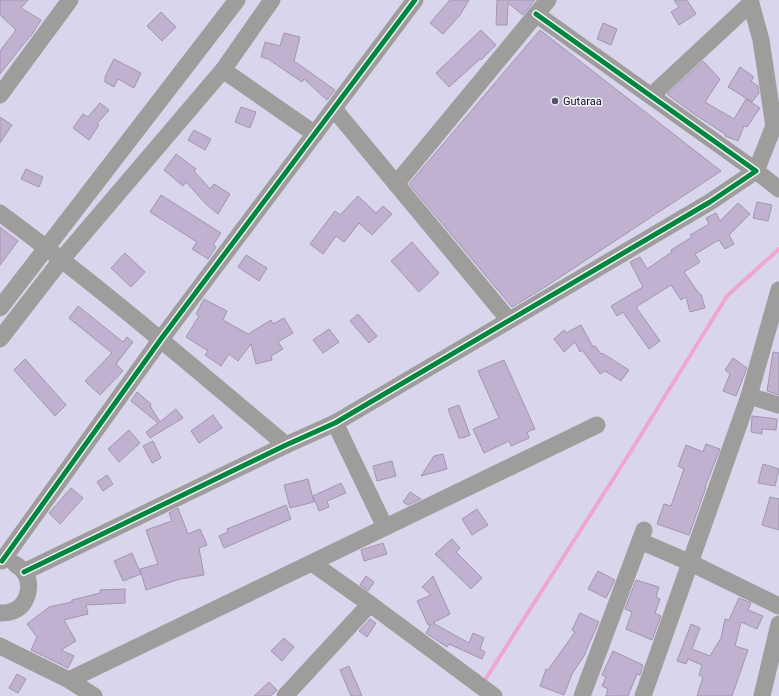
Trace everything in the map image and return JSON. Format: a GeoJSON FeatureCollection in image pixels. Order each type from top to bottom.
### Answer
{"type":"FeatureCollection","features":[{"type":"Feature","properties":{"kind":"street"},"geometry":{"type":"LineString","coordinates":[[0,308],[236,0]]}},
{"type":"Feature","properties":{"kind":"street"},"geometry":{"type":"LineString","coordinates":[[0,339],[62,259],[223,70],[272,0]]}},
{"type":"Feature","properties":{"kind":"street"},"geometry":{"type":"LineString","coordinates":[[0,613],[10,612],[21,606],[28,596],[29,583],[24,572],[15,564],[1,561],[161,339],[415,0]]}},
{"type":"Feature","properties":{"kind":"street"},"geometry":{"type":"LineString","coordinates":[[396,184],[548,0]]}},
{"type":"Feature","properties":{"kind":"street"},"geometry":{"type":"LineString","coordinates":[[2,87],[68,1]]}},
{"type":"Feature","properties":{"kind":"street"},"geometry":{"type":"LineString","coordinates":[[24,572],[286,445],[335,423],[710,202],[756,171],[776,120],[761,40],[750,1],[651,96]]}},
{"type":"Feature","properties":{"kind":"street"},"geometry":{"type":"LineString","coordinates":[[536,14],[779,189]]}},
{"type":"Feature","properties":{"kind":"street"},"geometry":{"type":"LineString","coordinates":[[223,70],[315,134]]}},
{"type":"Feature","properties":{"kind":"street"},"geometry":{"type":"LineString","coordinates":[[334,109],[509,320]]}},
{"type":"Feature","properties":{"kind":"street"},"geometry":{"type":"LineString","coordinates":[[0,213],[47,247],[161,339],[286,445]]}},
{"type":"Feature","properties":{"kind":"street"},"geometry":{"type":"LineString","coordinates":[[644,696],[750,396],[779,290]]}},
{"type":"Feature","properties":{"kind":"street"},"geometry":{"type":"LineString","coordinates":[[750,396],[779,405]]}},
{"type":"Feature","properties":{"kind":"street"},"geometry":{"type":"LineString","coordinates":[[335,423],[385,527]]}},
{"type":"Feature","properties":{"kind":"street"},"geometry":{"type":"LineString","coordinates":[[69,680],[597,425]]}},
{"type":"Feature","properties":{"kind":"street"},"geometry":{"type":"LineString","coordinates":[[582,696],[642,536],[691,563],[779,606]]}},
{"type":"Feature","properties":{"kind":"street"},"geometry":{"type":"LineString","coordinates":[[312,563],[491,694]]}},
{"type":"Feature","properties":{"kind":"street"},"geometry":{"type":"LineString","coordinates":[[285,696],[370,604]]}},
{"type":"Feature","properties":{"kind":"street"},"geometry":{"type":"LineString","coordinates":[[762,696],[779,624]]}},
{"type":"Feature","properties":{"kind":"street"},"geometry":{"type":"LineString","coordinates":[[0,646],[69,680],[94,696]]}},
{"type":"Feature","properties":{"kind":"building"},"geometry":{"type":"Polygon","coordinates":[[[0,0],[28,0],[21,8],[41,20],[31,36],[0,74],[0,51],[16,30],[0,15],[0,0]]]}},
{"type":"Feature","properties":{"kind":"building"},"geometry":{"type":"Polygon","coordinates":[[[450,0],[469,0],[460,15],[443,34],[430,23],[450,0]]]}},
{"type":"Feature","properties":{"kind":"building"},"geometry":{"type":"Polygon","coordinates":[[[497,0],[535,0],[523,15],[508,3],[507,25],[496,25],[497,0]]]}},
{"type":"Feature","properties":{"kind":"building"},"geometry":{"type":"Polygon","coordinates":[[[674,0],[687,0],[696,14],[679,25],[671,12],[679,7],[674,0]]]}},
{"type":"Feature","properties":{"kind":"building"},"geometry":{"type":"Polygon","coordinates":[[[161,12],[176,27],[162,41],[147,26],[161,12]]]}},
{"type":"Feature","properties":{"kind":"building"},"geometry":{"type":"Polygon","coordinates":[[[603,23],[617,29],[611,45],[597,39],[603,23]]]}},
{"type":"Feature","properties":{"kind":"building"},"geometry":{"type":"Polygon","coordinates":[[[481,30],[496,45],[449,87],[436,73],[481,30]]]}},
{"type":"Feature","properties":{"kind":"building","name":"Gutaraa"},"geometry":{"type":"Polygon","coordinates":[[[540,30],[721,171],[542,289],[512,307],[409,184],[540,30]]]}},
{"type":"Feature","properties":{"kind":"building"},"geometry":{"type":"Polygon","coordinates":[[[284,33],[300,37],[294,61],[335,90],[327,100],[304,79],[302,82],[268,59],[261,57],[265,42],[280,46],[284,33]]]}},
{"type":"Feature","properties":{"kind":"building"},"geometry":{"type":"Polygon","coordinates":[[[114,59],[141,73],[134,88],[118,79],[114,87],[105,82],[105,77],[114,59]]]}},
{"type":"Feature","properties":{"kind":"building"},"geometry":{"type":"Polygon","coordinates":[[[703,61],[720,79],[705,102],[734,119],[746,99],[760,108],[747,127],[744,126],[738,141],[725,136],[725,134],[667,94],[703,61]]]}},
{"type":"Feature","properties":{"kind":"building"},"geometry":{"type":"Polygon","coordinates":[[[740,67],[754,77],[751,81],[758,86],[759,93],[752,102],[728,87],[740,67]]]}},
{"type":"Feature","properties":{"kind":"building"},"geometry":{"type":"Polygon","coordinates":[[[100,103],[109,110],[97,124],[99,125],[89,140],[73,128],[83,114],[88,117],[100,103]]]}},
{"type":"Feature","properties":{"kind":"building"},"geometry":{"type":"Polygon","coordinates":[[[241,107],[256,112],[250,128],[235,122],[241,107]]]}},
{"type":"Feature","properties":{"kind":"building"},"geometry":{"type":"Polygon","coordinates":[[[0,117],[12,125],[0,143],[0,117]]]}},
{"type":"Feature","properties":{"kind":"building"},"geometry":{"type":"Polygon","coordinates":[[[194,130],[211,139],[205,150],[188,140],[194,130]]]}},
{"type":"Feature","properties":{"kind":"building"},"geometry":{"type":"Polygon","coordinates":[[[176,154],[196,169],[194,171],[210,189],[214,184],[230,194],[218,214],[206,204],[186,182],[183,186],[164,170],[176,154]]]}},
{"type":"Feature","properties":{"kind":"building"},"geometry":{"type":"Polygon","coordinates":[[[26,169],[43,177],[39,187],[21,179],[26,169]]]}},
{"type":"Feature","properties":{"kind":"building"},"geometry":{"type":"Polygon","coordinates":[[[161,195],[221,233],[213,245],[216,247],[208,259],[192,249],[197,242],[150,212],[161,195]]]}},
{"type":"Feature","properties":{"kind":"building"},"geometry":{"type":"Polygon","coordinates":[[[358,196],[376,213],[383,206],[392,214],[372,235],[359,223],[344,242],[336,236],[323,254],[310,244],[335,211],[340,215],[358,196]]]}},
{"type":"Feature","properties":{"kind":"building"},"geometry":{"type":"Polygon","coordinates":[[[757,202],[772,205],[768,221],[753,218],[757,202]]]}},
{"type":"Feature","properties":{"kind":"building"},"geometry":{"type":"Polygon","coordinates":[[[738,203],[750,214],[729,235],[734,244],[725,249],[719,240],[695,254],[700,262],[684,272],[700,295],[701,294],[705,308],[690,312],[686,297],[681,300],[671,285],[636,307],[660,341],[649,349],[623,312],[617,316],[611,306],[643,287],[630,262],[640,257],[647,269],[672,252],[671,250],[692,237],[690,235],[709,224],[706,218],[716,213],[720,221],[738,203]]]}},
{"type":"Feature","properties":{"kind":"building"},"geometry":{"type":"Polygon","coordinates":[[[0,227],[18,241],[0,265],[0,227]]]}},
{"type":"Feature","properties":{"kind":"building"},"geometry":{"type":"Polygon","coordinates":[[[412,242],[439,273],[419,292],[391,261],[412,242]]]}},
{"type":"Feature","properties":{"kind":"building"},"geometry":{"type":"Polygon","coordinates":[[[125,253],[145,272],[131,287],[111,268],[125,253]]]}},
{"type":"Feature","properties":{"kind":"building"},"geometry":{"type":"Polygon","coordinates":[[[246,255],[267,268],[259,281],[238,267],[246,255]]]}},
{"type":"Feature","properties":{"kind":"building"},"geometry":{"type":"Polygon","coordinates":[[[204,299],[227,311],[223,320],[248,334],[271,320],[273,324],[284,318],[293,333],[278,342],[283,349],[271,356],[272,360],[256,364],[251,344],[238,361],[229,354],[221,366],[205,355],[208,351],[186,337],[199,316],[196,314],[204,299]]]}},
{"type":"Feature","properties":{"kind":"building"},"geometry":{"type":"Polygon","coordinates":[[[78,306],[123,342],[127,337],[133,342],[116,364],[123,371],[100,395],[85,381],[112,353],[69,318],[78,306]]]}},
{"type":"Feature","properties":{"kind":"building"},"geometry":{"type":"Polygon","coordinates":[[[358,314],[377,336],[369,343],[350,321],[358,314]]]}},
{"type":"Feature","properties":{"kind":"building"},"geometry":{"type":"Polygon","coordinates":[[[581,325],[593,347],[595,346],[601,354],[602,353],[629,370],[621,381],[605,371],[600,374],[582,350],[580,352],[575,342],[564,352],[554,339],[564,330],[566,333],[581,325]]]}},
{"type":"Feature","properties":{"kind":"building"},"geometry":{"type":"Polygon","coordinates":[[[329,329],[339,342],[323,353],[313,340],[329,329]]]}},
{"type":"Feature","properties":{"kind":"building"},"geometry":{"type":"Polygon","coordinates":[[[773,352],[779,353],[779,395],[767,391],[773,352]]]}},
{"type":"Feature","properties":{"kind":"building"},"geometry":{"type":"Polygon","coordinates":[[[733,358],[747,368],[736,396],[723,391],[730,374],[725,370],[733,358]]]}},
{"type":"Feature","properties":{"kind":"building"},"geometry":{"type":"Polygon","coordinates":[[[25,359],[66,405],[55,416],[14,370],[25,359]]]}},
{"type":"Feature","properties":{"kind":"building"},"geometry":{"type":"Polygon","coordinates":[[[504,360],[535,429],[527,432],[529,438],[511,446],[509,441],[484,453],[473,429],[499,418],[478,371],[504,360]]]}},
{"type":"Feature","properties":{"kind":"building"},"geometry":{"type":"Polygon","coordinates":[[[137,392],[151,404],[150,406],[160,422],[176,409],[183,418],[150,438],[146,432],[158,423],[131,401],[137,392]]]}},
{"type":"Feature","properties":{"kind":"building"},"geometry":{"type":"Polygon","coordinates":[[[459,405],[470,435],[463,438],[459,438],[448,409],[459,405]]]}},
{"type":"Feature","properties":{"kind":"building"},"geometry":{"type":"Polygon","coordinates":[[[213,415],[222,428],[199,443],[191,431],[213,415]]]}},
{"type":"Feature","properties":{"kind":"building"},"geometry":{"type":"Polygon","coordinates":[[[752,416],[777,419],[776,430],[762,429],[762,434],[751,432],[752,416]]]}},
{"type":"Feature","properties":{"kind":"building"},"geometry":{"type":"Polygon","coordinates":[[[129,430],[140,443],[119,462],[108,449],[129,430]]]}},
{"type":"Feature","properties":{"kind":"building"},"geometry":{"type":"Polygon","coordinates":[[[153,441],[161,458],[152,463],[143,446],[153,441]]]}},
{"type":"Feature","properties":{"kind":"building"},"geometry":{"type":"Polygon","coordinates":[[[706,444],[720,449],[705,487],[689,535],[657,524],[664,504],[671,506],[684,469],[678,466],[686,445],[703,452],[706,444]]]}},
{"type":"Feature","properties":{"kind":"building"},"geometry":{"type":"Polygon","coordinates":[[[443,454],[447,469],[421,476],[434,456],[443,454]]]}},
{"type":"Feature","properties":{"kind":"building"},"geometry":{"type":"Polygon","coordinates":[[[392,461],[396,476],[377,481],[373,466],[392,461]]]}},
{"type":"Feature","properties":{"kind":"building"},"geometry":{"type":"Polygon","coordinates":[[[763,464],[779,469],[775,486],[758,483],[763,464]]]}},
{"type":"Feature","properties":{"kind":"building"},"geometry":{"type":"Polygon","coordinates":[[[107,475],[113,484],[103,491],[97,482],[107,475]]]}},
{"type":"Feature","properties":{"kind":"building"},"geometry":{"type":"Polygon","coordinates":[[[308,479],[314,502],[290,508],[284,485],[308,479]]]}},
{"type":"Feature","properties":{"kind":"building"},"geometry":{"type":"Polygon","coordinates":[[[341,483],[346,493],[327,501],[329,507],[319,511],[313,496],[341,483]]]}},
{"type":"Feature","properties":{"kind":"building"},"geometry":{"type":"Polygon","coordinates":[[[71,488],[83,498],[60,524],[49,513],[71,488]]]}},
{"type":"Feature","properties":{"kind":"building"},"geometry":{"type":"Polygon","coordinates":[[[410,492],[421,499],[408,505],[403,502],[410,492]]]}},
{"type":"Feature","properties":{"kind":"building"},"geometry":{"type":"Polygon","coordinates":[[[770,497],[779,499],[779,530],[762,525],[770,497]]]}},
{"type":"Feature","properties":{"kind":"building"},"geometry":{"type":"Polygon","coordinates":[[[286,505],[291,519],[224,548],[219,536],[228,532],[227,529],[286,505]]]}},
{"type":"Feature","properties":{"kind":"building"},"geometry":{"type":"Polygon","coordinates":[[[178,508],[188,534],[200,529],[207,545],[199,548],[204,575],[180,579],[146,590],[140,569],[158,564],[146,530],[172,521],[169,513],[178,508]]]}},
{"type":"Feature","properties":{"kind":"building"},"geometry":{"type":"Polygon","coordinates":[[[477,509],[488,525],[472,535],[462,519],[477,509]]]}},
{"type":"Feature","properties":{"kind":"building"},"geometry":{"type":"Polygon","coordinates":[[[452,539],[460,548],[456,552],[482,578],[471,589],[435,554],[452,539]]]}},
{"type":"Feature","properties":{"kind":"building"},"geometry":{"type":"Polygon","coordinates":[[[383,543],[387,554],[364,561],[361,550],[383,543]]]}},
{"type":"Feature","properties":{"kind":"building"},"geometry":{"type":"Polygon","coordinates":[[[132,553],[141,574],[123,581],[114,561],[132,553]]]}},
{"type":"Feature","properties":{"kind":"building"},"geometry":{"type":"Polygon","coordinates":[[[598,571],[615,580],[606,598],[588,589],[598,571]]]}},
{"type":"Feature","properties":{"kind":"building"},"geometry":{"type":"Polygon","coordinates":[[[366,576],[374,582],[368,591],[360,585],[366,576]]]}},
{"type":"Feature","properties":{"kind":"building"},"geometry":{"type":"Polygon","coordinates":[[[433,576],[450,614],[433,623],[469,643],[473,633],[484,638],[480,649],[485,652],[482,659],[449,644],[447,647],[426,633],[431,624],[428,625],[417,601],[431,595],[422,587],[433,576]]]}},
{"type":"Feature","properties":{"kind":"building"},"geometry":{"type":"Polygon","coordinates":[[[636,580],[659,587],[656,597],[660,599],[655,613],[661,616],[652,640],[626,629],[632,612],[625,609],[636,580]]]}},
{"type":"Feature","properties":{"kind":"building"},"geometry":{"type":"Polygon","coordinates":[[[125,589],[125,603],[86,605],[88,614],[64,620],[76,641],[61,650],[74,656],[68,668],[31,650],[37,637],[27,624],[49,607],[72,602],[72,600],[100,593],[100,590],[125,589]]]}},
{"type":"Feature","properties":{"kind":"building"},"geometry":{"type":"Polygon","coordinates":[[[739,598],[751,603],[748,610],[763,616],[757,629],[741,622],[735,646],[748,650],[732,696],[697,696],[703,677],[699,675],[702,665],[688,659],[686,664],[677,661],[691,624],[700,628],[692,649],[710,656],[721,638],[725,619],[729,620],[739,598]]]}},
{"type":"Feature","properties":{"kind":"building"},"geometry":{"type":"Polygon","coordinates":[[[580,613],[599,622],[586,653],[572,674],[564,695],[540,686],[546,669],[548,670],[575,632],[572,630],[580,613]]]}},
{"type":"Feature","properties":{"kind":"building"},"geometry":{"type":"Polygon","coordinates":[[[370,619],[376,623],[367,637],[359,631],[370,619]]]}},
{"type":"Feature","properties":{"kind":"building"},"geometry":{"type":"Polygon","coordinates":[[[284,638],[294,647],[282,661],[271,651],[284,638]]]}},
{"type":"Feature","properties":{"kind":"building"},"geometry":{"type":"Polygon","coordinates":[[[613,651],[643,665],[640,675],[637,674],[628,696],[606,696],[608,689],[602,686],[606,677],[602,675],[613,651]]]}},
{"type":"Feature","properties":{"kind":"building"},"geometry":{"type":"Polygon","coordinates":[[[349,666],[362,696],[351,696],[340,670],[349,666]]]}},
{"type":"Feature","properties":{"kind":"building"},"geometry":{"type":"Polygon","coordinates":[[[17,674],[26,679],[18,693],[9,688],[17,674]]]}},
{"type":"Feature","properties":{"kind":"building"},"geometry":{"type":"Polygon","coordinates":[[[269,682],[277,690],[271,696],[254,696],[269,682]]]}},
{"type":"Feature","properties":{"kind":"waterway"},"geometry":{"type":"LineString","coordinates":[[483,683],[631,451],[727,296],[779,249]]}},
{"type":"Feature","properties":{"kind":"cycle path"},"geometry":{"type":"LineString","coordinates":[[2,561],[161,339],[415,0]]}},
{"type":"Feature","properties":{"kind":"cycle path"},"geometry":{"type":"LineString","coordinates":[[24,572],[286,445],[335,423],[710,202],[756,171],[536,14]]}},
{"type":"Feature","properties":{"kind":"place","name":"Gutaraa"},"geometry":{"type":"Point","coordinates":[555,101]}}]}
